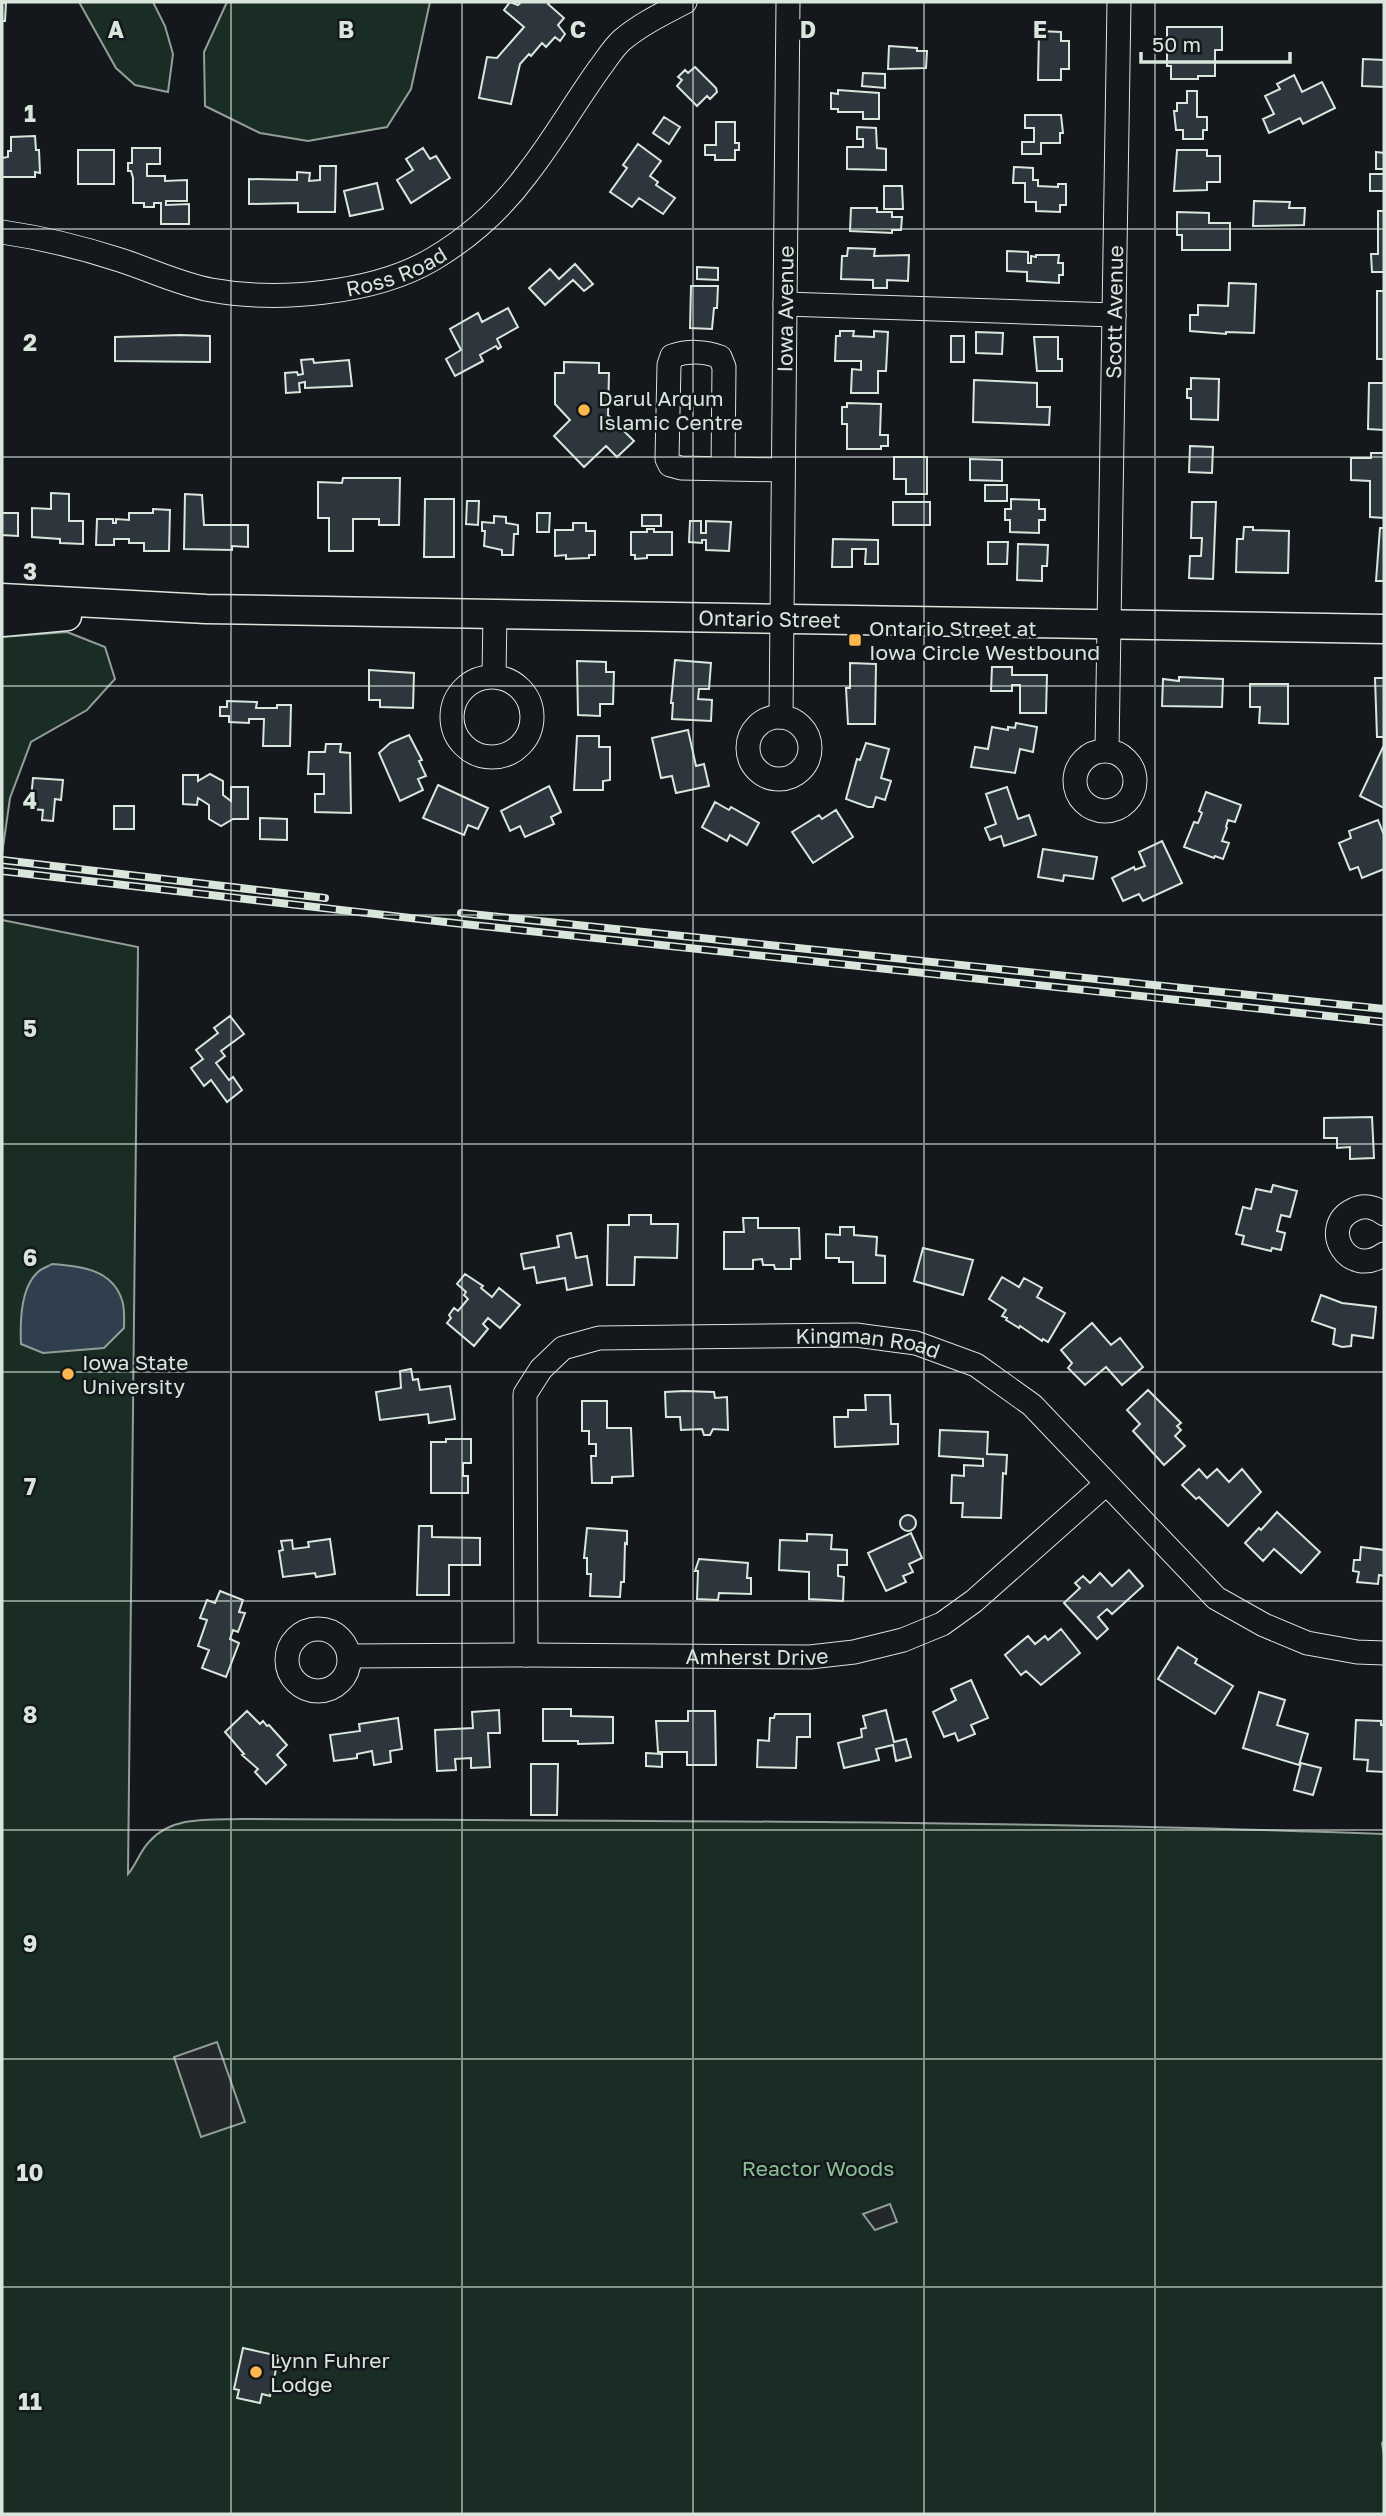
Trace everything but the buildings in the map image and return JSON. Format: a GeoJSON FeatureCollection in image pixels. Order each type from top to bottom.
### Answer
{"type":"FeatureCollection","features":[{"type":"Feature","properties":{"kind":"main road","name":"Ontario Street"},"geometry":{"type":"LineString","coordinates":[[2,598],[157,608],[1384,629]]}},
{"type":"Feature","properties":{"kind":"main road","name":"Ontario Street"},"geometry":{"type":"LineString","coordinates":[[2,622],[157,608]]}},
{"type":"Feature","properties":{"kind":"street","name":"Ross Road"},"geometry":{"type":"LineString","coordinates":[[2,232],[65,242],[174,281],[212,290],[278,296],[345,290],[392,276],[432,260],[471,233],[508,201],[620,41],[649,21],[685,2]]}},
{"type":"Feature","properties":{"kind":"street","name":"Iowa Avenue"},"geometry":{"type":"LineString","coordinates":[[781,717],[788,2]]}},
{"type":"Feature","properties":{"kind":"street","name":"Scott Avenue"},"geometry":{"type":"LineString","coordinates":[[1107,751],[1119,2]]}},
{"type":"Feature","properties":{"kind":"street"},"geometry":{"type":"LineString","coordinates":[[785,304],[1114,315]]}},
{"type":"Feature","properties":{"kind":"street"},"geometry":{"type":"LineString","coordinates":[[723,469],[724,366],[720,358],[712,354],[682,352],[672,356],[668,365],[667,459],[670,465],[681,468],[723,469],[782,470]]}},
{"type":"Feature","properties":{"kind":"street"},"geometry":{"type":"LineString","coordinates":[[494,677],[495,614]]}},
{"type":"Feature","properties":{"kind":"street"},"geometry":{"type":"LineString","coordinates":[[1384,1214],[1367,1207],[1349,1212],[1342,1219],[1338,1237],[1344,1252],[1359,1261],[1376,1260],[1384,1254]]}},
{"type":"Feature","properties":{"kind":"street","name":"Kingman Road"},"geometry":{"type":"LineString","coordinates":[[526,1655],[525,1394],[541,1369],[564,1348],[599,1338],[856,1335],[916,1343],[976,1365],[1032,1405],[1216,1598],[1264,1625],[1307,1643],[1357,1652],[1384,1653]]}},
{"type":"Feature","properties":{"kind":"street","name":"Amherst Drive"},"geometry":{"type":"LineString","coordinates":[[349,1656],[810,1657],[854,1652],[903,1640],[943,1624],[974,1601],[1106,1484]]}},
{"type":"Feature","properties":{"kind":"green space"},"geometry":{"type":"Polygon","coordinates":[[[79,2],[153,2],[165,26],[173,54],[168,92],[135,85],[116,68],[79,2]]]}},
{"type":"Feature","properties":{"kind":"green space"},"geometry":{"type":"Polygon","coordinates":[[[227,2],[430,2],[411,89],[387,127],[308,141],[260,133],[205,106],[204,52],[227,2]]]}},
{"type":"Feature","properties":{"kind":"green space"},"geometry":{"type":"Polygon","coordinates":[[[67,632],[105,647],[115,679],[87,710],[31,742],[10,798],[2,854],[2,637],[67,632]]]}},
{"type":"Feature","properties":{"kind":"green space","name":"Reactor Woods"},"geometry":{"type":"Polygon","coordinates":[[[2,920],[138,947],[128,1874],[158,1833],[181,1823],[206,1820],[956,1824],[1384,1834],[1384,2514],[2,2514],[2,920]]]}},
{"type":"Feature","properties":{"kind":"shaded area"},"geometry":{"type":"Polygon","coordinates":[[[217,2042],[245,2122],[201,2137],[174,2057],[217,2042]]]}},
{"type":"Feature","properties":{"kind":"shaded area"},"geometry":{"type":"Polygon","coordinates":[[[890,2204],[897,2222],[875,2230],[863,2214],[890,2204]]]}},
{"type":"Feature","properties":{"kind":"water"},"geometry":{"type":"Polygon","coordinates":[[[52,1264],[94,1271],[111,1282],[117,1290],[124,1306],[124,1328],[104,1348],[43,1353],[21,1344],[21,1317],[27,1288],[38,1272],[52,1264]]]}},
{"type":"Feature","properties":{"kind":"railway"},"geometry":{"type":"LineString","coordinates":[[2,860],[325,898]]}},
{"type":"Feature","properties":{"kind":"railway"},"geometry":{"type":"LineString","coordinates":[[2,871],[454,923],[1384,1022]]}},
{"type":"Feature","properties":{"kind":"railway"},"geometry":{"type":"LineString","coordinates":[[461,913],[1384,1009]]}},
{"type":"Feature","properties":{"kind":"place","name":"Darul Arqum Islamic Centre"},"geometry":{"type":"Point","coordinates":[584,410]}},
{"type":"Feature","properties":{"kind":"place","name":"Ontario Street at Iowa Circle Westbound"},"geometry":{"type":"Point","coordinates":[855,640]}},
{"type":"Feature","properties":{"kind":"place","name":"Iowa State University"},"geometry":{"type":"Point","coordinates":[68,1374]}},
{"type":"Feature","properties":{"kind":"place","name":"Lynn Fuhrer Lodge"},"geometry":{"type":"Point","coordinates":[256,2372]}}]}
